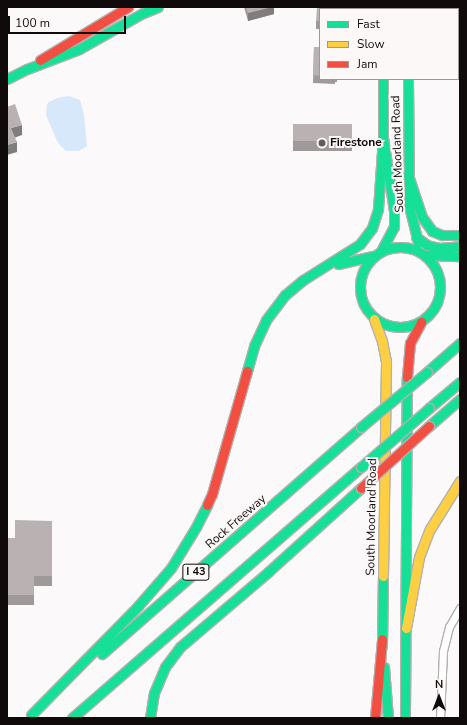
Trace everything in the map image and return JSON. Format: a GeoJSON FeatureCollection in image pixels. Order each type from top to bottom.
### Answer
{"type":"FeatureCollection","features":[{"type":"Feature","properties":{"kind":"main road"},"geometry":{"type":"LineString","coordinates":[[27,69],[109,16],[128,7]]}},
{"type":"Feature","properties":{"kind":"main road"},"geometry":{"type":"LineString","coordinates":[[7,79],[27,69],[79,49],[158,7]]}},
{"type":"Feature","properties":{"kind":"main road","name":"South Moorland Road"},"geometry":{"type":"LineString","coordinates":[[378,254],[394,227],[394,211],[383,137],[383,80]]}},
{"type":"Feature","properties":{"kind":"main road","name":"South Moorland Road"},"geometry":{"type":"LineString","coordinates":[[408,80],[409,206],[416,237],[423,254]]}},
{"type":"Feature","properties":{"kind":"main road"},"geometry":{"type":"LineString","coordinates":[[29,717],[138,606],[171,568],[196,527],[212,494],[254,346],[266,320],[285,295],[303,280],[360,244],[372,228],[378,209],[383,137]]}},
{"type":"Feature","properties":{"kind":"main road"},"geometry":{"type":"LineString","coordinates":[[408,175],[422,217],[432,231],[442,235],[460,235]]}},
{"type":"Feature","properties":{"kind":"main road"},"geometry":{"type":"LineString","coordinates":[[416,237],[427,246],[439,248],[460,246]]}},
{"type":"Feature","properties":{"kind":"main road"},"geometry":{"type":"LineString","coordinates":[[321,269],[349,260],[378,254],[394,247],[408,247],[423,254],[434,264],[440,277],[441,290],[435,308],[421,322],[410,343],[407,361],[405,718]]}},
{"type":"Feature","properties":{"kind":"main road"},"geometry":{"type":"LineString","coordinates":[[378,254],[366,265],[361,275],[359,287],[364,304],[374,319],[385,325],[397,328],[410,327],[421,322]]}},
{"type":"Feature","properties":{"kind":"main road"},"geometry":{"type":"LineString","coordinates":[[423,254],[460,256]]}},
{"type":"Feature","properties":{"kind":"main road","name":"South Moorland Road"},"geometry":{"type":"LineString","coordinates":[[374,319],[382,341],[386,370],[382,639],[388,718]]}},
{"type":"Feature","properties":{"kind":"main road","name":"Rock Freeway"},"geometry":{"type":"LineString","coordinates":[[29,717],[361,427],[460,343]]}},
{"type":"Feature","properties":{"kind":"main road","name":"I 43"},"geometry":{"type":"LineString","coordinates":[[72,718],[428,408],[460,382]]}},
{"type":"Feature","properties":{"kind":"main road"},"geometry":{"type":"LineString","coordinates":[[150,718],[154,694],[159,680],[165,667],[180,647],[268,572],[460,399]]}},
{"type":"Feature","properties":{"kind":"main road"},"geometry":{"type":"LineString","coordinates":[[406,628],[419,556],[430,529],[460,481]]}},
{"type":"Feature","properties":{"kind":"main road"},"geometry":{"type":"LineString","coordinates":[[375,718],[382,639]]}},
{"type":"Feature","properties":{"kind":"street"},"geometry":{"type":"LineString","coordinates":[[440,718],[443,651],[449,627],[460,608]]}},
{"type":"Feature","properties":{"kind":"water"},"geometry":{"type":"Polygon","coordinates":[[[69,96],[80,100],[84,115],[87,146],[79,151],[66,151],[58,143],[46,115],[47,104],[49,102],[57,98],[69,96]]]}},
{"type":"Feature","properties":{"kind":"building"},"geometry":{"type":"Polygon","coordinates":[[[246,7],[272,7],[248,13],[246,7]]]}},
{"type":"Feature","properties":{"kind":"building"},"geometry":{"type":"Polygon","coordinates":[[[317,7],[338,7],[319,8],[319,21],[316,21],[317,7]]]}},
{"type":"Feature","properties":{"kind":"building"},"geometry":{"type":"Polygon","coordinates":[[[459,33],[460,33],[459,54],[459,33]]]}},
{"type":"Feature","properties":{"kind":"building"},"geometry":{"type":"Polygon","coordinates":[[[314,47],[319,47],[319,76],[313,75],[314,47]]]}},
{"type":"Feature","properties":{"kind":"building"},"geometry":{"type":"Polygon","coordinates":[[[15,104],[22,125],[11,128],[17,142],[7,145],[7,107],[15,104]]]}},
{"type":"Feature","properties":{"kind":"building"},"geometry":{"type":"Polygon","coordinates":[[[293,124],[352,124],[352,141],[293,141],[293,124]]]}},
{"type":"Feature","properties":{"kind":"building"},"geometry":{"type":"Polygon","coordinates":[[[15,520],[52,521],[52,576],[34,576],[34,595],[7,595],[7,538],[15,538],[15,520]]]}},
{"type":"Feature","properties":{"kind":"traffic: fast"},"geometry":{"type":"LineString","coordinates":[[7,79],[27,69],[79,49],[143,13],[158,7]]}},
{"type":"Feature","properties":{"kind":"traffic: fast"},"geometry":{"type":"LineString","coordinates":[[381,251],[394,227],[394,211],[383,137],[383,80]]}},
{"type":"Feature","properties":{"kind":"traffic: fast"},"geometry":{"type":"LineString","coordinates":[[408,80],[409,206],[418,243]]}},
{"type":"Feature","properties":{"kind":"traffic: fast"},"geometry":{"type":"LineString","coordinates":[[247,371],[254,346],[266,320],[285,295],[303,280],[360,244],[372,228],[378,209],[383,137]]}},
{"type":"Feature","properties":{"kind":"traffic: fast"},"geometry":{"type":"LineString","coordinates":[[408,175],[422,217],[432,231],[442,235],[460,235]]}},
{"type":"Feature","properties":{"kind":"traffic: fast"},"geometry":{"type":"LineString","coordinates":[[416,237],[427,245],[439,248],[460,246]]}},
{"type":"Feature","properties":{"kind":"traffic: fast"},"geometry":{"type":"LineString","coordinates":[[392,247],[408,247],[429,258],[440,279],[440,287],[440,295],[429,316],[408,327],[392,327],[378,321],[371,316],[366,309],[360,295],[360,279],[366,265],[371,258],[378,253],[392,247]]}},
{"type":"Feature","properties":{"kind":"traffic: fast"},"geometry":{"type":"LineString","coordinates":[[425,255],[460,256]]}},
{"type":"Feature","properties":{"kind":"traffic: fast"},"geometry":{"type":"LineString","coordinates":[[338,264],[374,256]]}},
{"type":"Feature","properties":{"kind":"traffic: fast"},"geometry":{"type":"LineString","coordinates":[[427,372],[460,343]]}},
{"type":"Feature","properties":{"kind":"traffic: fast"},"geometry":{"type":"LineString","coordinates":[[361,427],[427,372]]}},
{"type":"Feature","properties":{"kind":"traffic: fast"},"geometry":{"type":"LineString","coordinates":[[405,718],[407,377]]}},
{"type":"Feature","properties":{"kind":"traffic: fast"},"geometry":{"type":"LineString","coordinates":[[429,408],[460,382]]}},
{"type":"Feature","properties":{"kind":"traffic: fast"},"geometry":{"type":"LineString","coordinates":[[429,426],[460,399]]}},
{"type":"Feature","properties":{"kind":"traffic: fast"},"geometry":{"type":"LineString","coordinates":[[361,467],[429,408]]}},
{"type":"Feature","properties":{"kind":"traffic: fast"},"geometry":{"type":"LineString","coordinates":[[102,654],[361,427]]}},
{"type":"Feature","properties":{"kind":"traffic: fast"},"geometry":{"type":"LineString","coordinates":[[72,718],[361,467]]}},
{"type":"Feature","properties":{"kind":"traffic: fast"},"geometry":{"type":"LineString","coordinates":[[150,718],[154,693],[165,667],[180,647],[268,572],[361,488]]}},
{"type":"Feature","properties":{"kind":"traffic: fast"},"geometry":{"type":"LineString","coordinates":[[31,715],[138,606],[171,568],[196,527],[207,505]]}},
{"type":"Feature","properties":{"kind":"traffic: fast"},"geometry":{"type":"LineString","coordinates":[[382,645],[383,576]]}},
{"type":"Feature","properties":{"kind":"traffic: fast"},"geometry":{"type":"LineString","coordinates":[[384,667],[388,718]]}},
{"type":"Feature","properties":{"kind":"traffic: slow"},"geometry":{"type":"LineString","coordinates":[[374,319],[382,341],[386,362],[383,576]]}},
{"type":"Feature","properties":{"kind":"traffic: slow"},"geometry":{"type":"LineString","coordinates":[[406,628],[419,557],[430,529],[460,481]]}},
{"type":"Feature","properties":{"kind":"traffic: jam"},"geometry":{"type":"LineString","coordinates":[[40,60],[128,7]]}},
{"type":"Feature","properties":{"kind":"traffic: jam"},"geometry":{"type":"LineString","coordinates":[[407,377],[410,343],[421,322]]}},
{"type":"Feature","properties":{"kind":"traffic: jam"},"geometry":{"type":"LineString","coordinates":[[207,505],[212,494],[247,371]]}},
{"type":"Feature","properties":{"kind":"traffic: jam"},"geometry":{"type":"LineString","coordinates":[[361,488],[429,426]]}},
{"type":"Feature","properties":{"kind":"traffic: jam"},"geometry":{"type":"LineString","coordinates":[[375,718],[382,639]]}},
{"type":"Feature","properties":{"kind":"place","name":"Firestone"},"geometry":{"type":"Point","coordinates":[322,143]}}]}
